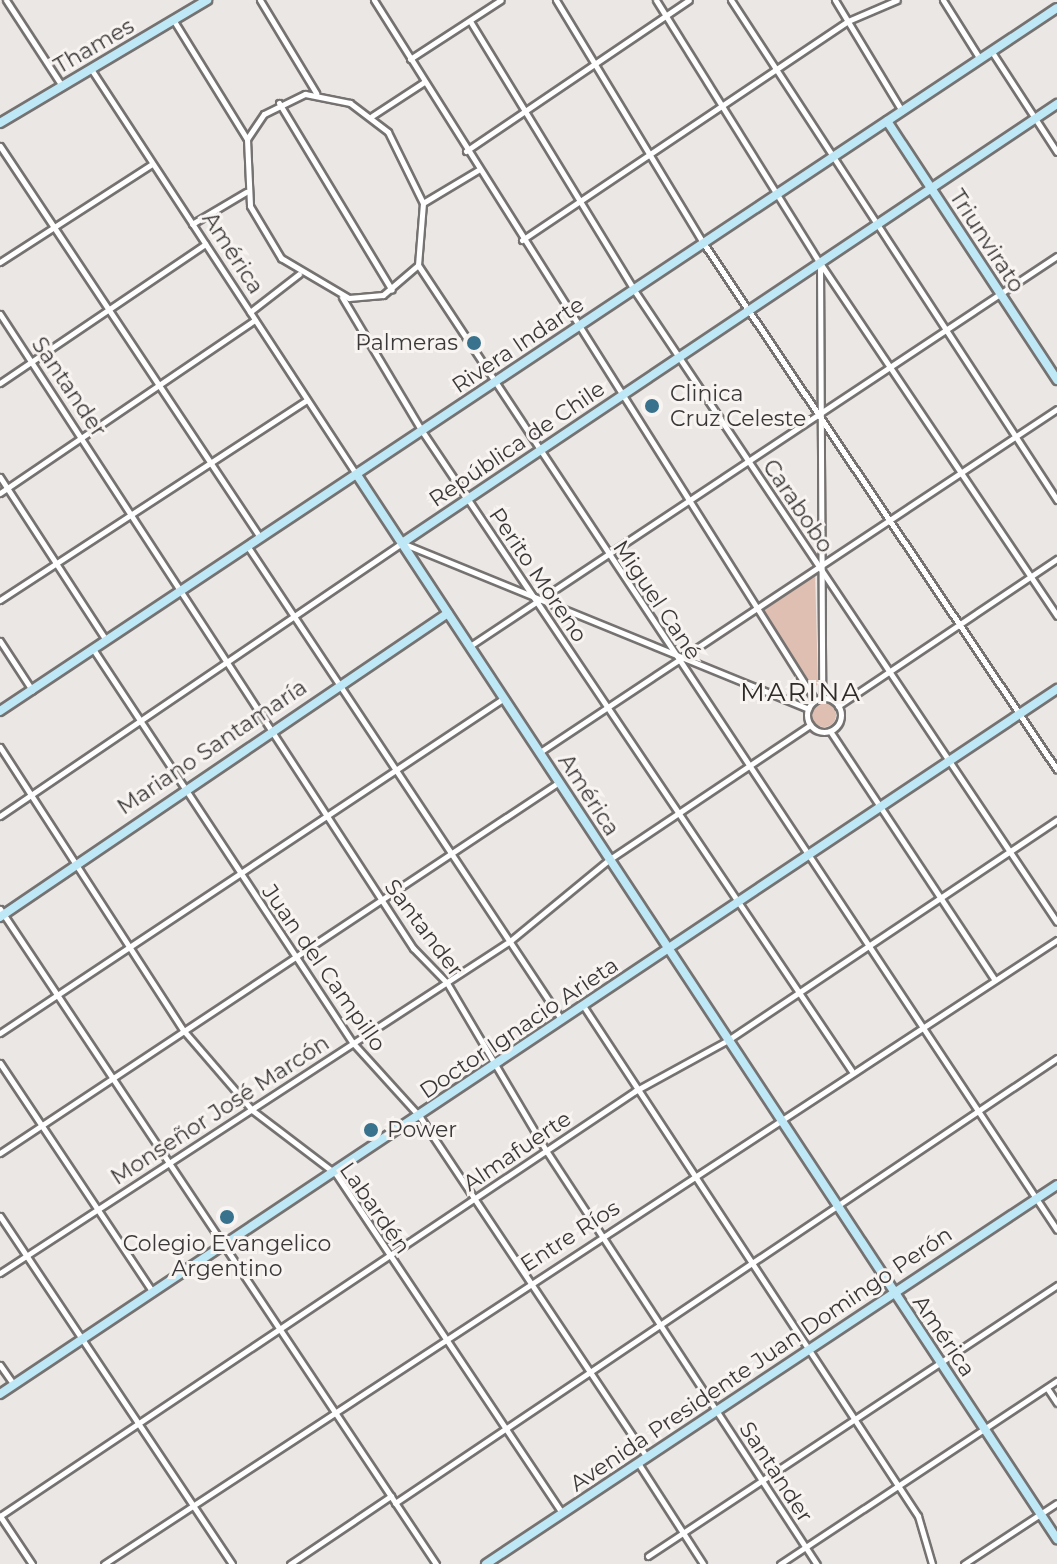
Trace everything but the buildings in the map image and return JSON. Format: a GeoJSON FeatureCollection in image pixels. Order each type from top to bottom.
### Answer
{"type":"FeatureCollection","features":[{"type":"Feature","properties":{"kind":"street","name":"Thames"},"geometry":{"type":"LineString","coordinates":[[0,123],[207,0]]}},
{"type":"Feature","properties":{"kind":"street"},"geometry":{"type":"LineString","coordinates":[[260,0],[316,94]]}},
{"type":"Feature","properties":{"kind":"street"},"geometry":{"type":"LineString","coordinates":[[374,0],[575,329],[756,609],[818,699],[838,706]]}},
{"type":"Feature","properties":{"kind":"street"},"geometry":{"type":"LineString","coordinates":[[410,59],[501,0]]}},
{"type":"Feature","properties":{"kind":"street"},"geometry":{"type":"LineString","coordinates":[[556,0],[704,244],[1057,770]]}},
{"type":"Feature","properties":{"kind":"street"},"geometry":{"type":"LineString","coordinates":[[656,0],[820,263],[1057,616]]}},
{"type":"Feature","properties":{"kind":"street"},"geometry":{"type":"LineString","coordinates":[[466,151],[689,0]]}},
{"type":"Feature","properties":{"kind":"street"},"geometry":{"type":"LineString","coordinates":[[731,0],[874,227],[1057,500]]}},
{"type":"Feature","properties":{"kind":"street"},"geometry":{"type":"LineString","coordinates":[[835,0],[902,111]]}},
{"type":"Feature","properties":{"kind":"street"},"geometry":{"type":"LineString","coordinates":[[522,240],[719,104],[848,21],[897,0]]}},
{"type":"Feature","properties":{"kind":"street"},"geometry":{"type":"LineString","coordinates":[[943,0],[980,59]]}},
{"type":"Feature","properties":{"kind":"street"},"geometry":{"type":"LineString","coordinates":[[3,1],[62,86]]}},
{"type":"Feature","properties":{"kind":"street","name":"Rivera Indarte"},"geometry":{"type":"LineString","coordinates":[[0,711],[1057,8]]}},
{"type":"Feature","properties":{"kind":"street"},"geometry":{"type":"LineString","coordinates":[[174,21],[247,139],[247,191],[270,244],[299,274],[342,297],[392,290],[418,265],[423,203],[402,152],[372,116],[316,94],[279,103],[247,139]]}},
{"type":"Feature","properties":{"kind":"street","name":"Carabobo"},"geometry":{"type":"LineString","coordinates":[[470,21],[634,290],[1057,922]]}},
{"type":"Feature","properties":{"kind":"street"},"geometry":{"type":"LineString","coordinates":[[992,51],[1057,152]]}},
{"type":"Feature","properties":{"kind":"street","name":"América"},"geometry":{"type":"LineString","coordinates":[[91,69],[1057,1539]]}},
{"type":"Feature","properties":{"kind":"street"},"geometry":{"type":"LineString","coordinates":[[372,116],[424,82]]}},
{"type":"Feature","properties":{"kind":"street"},"geometry":{"type":"LineString","coordinates":[[279,103],[392,290]]}},
{"type":"Feature","properties":{"kind":"street","name":"República de Chile"},"geometry":{"type":"LineString","coordinates":[[0,816],[294,614],[1057,104]]}},
{"type":"Feature","properties":{"kind":"street","name":"Triunvirato"},"geometry":{"type":"LineString","coordinates":[[887,121],[1057,380]]}},
{"type":"Feature","properties":{"kind":"street"},"geometry":{"type":"LineString","coordinates":[[0,146],[260,538]]}},
{"type":"Feature","properties":{"kind":"street"},"geometry":{"type":"LineString","coordinates":[[0,262],[152,164]]}},
{"type":"Feature","properties":{"kind":"street"},"geometry":{"type":"LineString","coordinates":[[423,203],[478,170]]}},
{"type":"Feature","properties":{"kind":"street"},"geometry":{"type":"LineString","coordinates":[[192,224],[247,191]]}},
{"type":"Feature","properties":{"kind":"street"},"geometry":{"type":"LineString","coordinates":[[0,383],[205,244]]}},
{"type":"Feature","properties":{"kind":"street"},"geometry":{"type":"LineString","coordinates":[[470,646],[1057,256]]}},
{"type":"Feature","properties":{"kind":"street"},"geometry":{"type":"LineString","coordinates":[[808,709],[818,699],[820,263]]}},
{"type":"Feature","properties":{"kind":"street","name":"Miguel Cané"},"geometry":{"type":"LineString","coordinates":[[418,265],[538,452],[1057,1230]]}},
{"type":"Feature","properties":{"kind":"street"},"geometry":{"type":"LineString","coordinates":[[250,312],[299,274]]}},
{"type":"Feature","properties":{"kind":"street","name":"Perito Moreno"},"geometry":{"type":"LineString","coordinates":[[342,297],[422,431],[851,1070]]}},
{"type":"Feature","properties":{"kind":"street","name":"Santander"},"geometry":{"type":"LineString","coordinates":[[0,314],[83,437],[382,901],[447,983],[600,1236],[817,1564]]}},
{"type":"Feature","properties":{"kind":"street"},"geometry":{"type":"LineString","coordinates":[[0,493],[255,320]]}},
{"type":"Feature","properties":{"kind":"street"},"geometry":{"type":"LineString","coordinates":[[0,600],[307,400]]}},
{"type":"Feature","properties":{"kind":"street"},"geometry":{"type":"LineString","coordinates":[[539,752],[680,662],[1057,409]]}},
{"type":"Feature","properties":{"kind":"street"},"geometry":{"type":"LineString","coordinates":[[0,477],[106,640]]}},
{"type":"Feature","properties":{"kind":"street"},"geometry":{"type":"LineString","coordinates":[[402,543],[680,662],[808,709]]}},
{"type":"Feature","properties":{"kind":"street"},"geometry":{"type":"LineString","coordinates":[[248,547],[562,1022]]}},
{"type":"Feature","properties":{"kind":"street"},"geometry":{"type":"LineString","coordinates":[[838,706],[1057,559]]}},
{"type":"Feature","properties":{"kind":"street","name":"Mariano Santamaría"},"geometry":{"type":"LineString","coordinates":[[1,914],[75,860],[448,613]]}},
{"type":"Feature","properties":{"kind":"street"},"geometry":{"type":"LineString","coordinates":[[0,641],[32,690]]}},
{"type":"Feature","properties":{"kind":"street","name":"Juan del Campillo"},"geometry":{"type":"LineString","coordinates":[[93,649],[240,877],[353,1043],[420,1117],[647,1457]]}},
{"type":"Feature","properties":{"kind":"street","name":"Doctor Ignacio Arieta"},"geometry":{"type":"LineString","coordinates":[[0,1394],[336,1174],[1057,689]]}},
{"type":"Feature","properties":{"kind":"street"},"geometry":{"type":"LineString","coordinates":[[0,1033],[240,877],[504,698]]}},
{"type":"Feature","properties":{"kind":"street"},"geometry":{"type":"LineString","coordinates":[[830,731],[840,718],[838,706]]}},
{"type":"Feature","properties":{"kind":"street"},"geometry":{"type":"LineString","coordinates":[[808,709],[810,725],[830,731],[994,979]]}},
{"type":"Feature","properties":{"kind":"street","name":"Monseñor José Marcón"},"geometry":{"type":"LineString","coordinates":[[0,1273],[168,1160],[252,1110],[510,941],[610,859],[810,725]]}},
{"type":"Feature","properties":{"kind":"street","name":"Labardén"},"geometry":{"type":"LineString","coordinates":[[0,747],[184,1031],[252,1110],[336,1174],[562,1513]]}},
{"type":"Feature","properties":{"kind":"street"},"geometry":{"type":"LineString","coordinates":[[0,1153],[559,782]]}},
{"type":"Feature","properties":{"kind":"street","name":"Almafuerte"},"geometry":{"type":"LineString","coordinates":[[0,1516],[390,1258],[635,1091],[728,1040],[1057,820]]}},
{"type":"Feature","properties":{"kind":"street"},"geometry":{"type":"LineString","coordinates":[[1,914],[436,1564]]}},
{"type":"Feature","properties":{"kind":"street","name":"Entre Ríos"},"geometry":{"type":"LineString","coordinates":[[104,1564],[692,1174],[1057,940]]}},
{"type":"Feature","properties":{"kind":"street"},"geometry":{"type":"LineString","coordinates":[[584,1007],[635,1091],[899,1486],[920,1520],[932,1564]]}},
{"type":"Feature","properties":{"kind":"street"},"geometry":{"type":"LineString","coordinates":[[395,1503],[660,1325],[749,1261],[1057,1058]]}},
{"type":"Feature","properties":{"kind":"street"},"geometry":{"type":"LineString","coordinates":[[0,1063],[153,1293]]}},
{"type":"Feature","properties":{"kind":"street","name":"Avenida Presidente Juan Domingo Perón"},"geometry":{"type":"LineString","coordinates":[[486,1564],[1057,1185]]}},
{"type":"Feature","properties":{"kind":"street"},"geometry":{"type":"LineString","coordinates":[[0,1216],[232,1564]]}},
{"type":"Feature","properties":{"kind":"street"},"geometry":{"type":"LineString","coordinates":[[648,1556],[1057,1285]]}},
{"type":"Feature","properties":{"kind":"street"},"geometry":{"type":"LineString","coordinates":[[0,1365],[14,1385]]}},
{"type":"Feature","properties":{"kind":"street"},"geometry":{"type":"LineString","coordinates":[[780,1564],[1057,1381]]}},
{"type":"Feature","properties":{"kind":"street"},"geometry":{"type":"LineString","coordinates":[[1047,1388],[1057,1403]]}},
{"type":"Feature","properties":{"kind":"street"},"geometry":{"type":"LineString","coordinates":[[638,1463],[703,1564]]}},
{"type":"Feature","properties":{"kind":"street"},"geometry":{"type":"LineString","coordinates":[[290,1564],[391,1496]]}},
{"type":"Feature","properties":{"kind":"street"},"geometry":{"type":"LineString","coordinates":[[964,1564],[1057,1503]]}},
{"type":"Feature","properties":{"kind":"street"},"geometry":{"type":"LineString","coordinates":[[0,1516],[32,1564]]}},
{"type":"Feature","properties":{"kind":"shaded area"},"geometry":{"type":"Polygon","coordinates":[[[815,572],[818,684],[814,688],[762,610],[815,572]]]}},
{"type":"Feature","properties":{"kind":"shaded area"},"geometry":{"type":"Polygon","coordinates":[[[824,703],[832,707],[836,715],[832,723],[824,727],[816,723],[812,715],[816,707],[824,703]]]}},
{"type":"Feature","properties":{"kind":"place","name":"Palmeras"},"geometry":{"type":"Point","coordinates":[474,343]}},
{"type":"Feature","properties":{"kind":"place","name":"Clinica Cruz Celeste"},"geometry":{"type":"Point","coordinates":[652,406]}},
{"type":"Feature","properties":{"kind":"place","name":"Power"},"geometry":{"type":"Point","coordinates":[371,1130]}},
{"type":"Feature","properties":{"kind":"place","name":"Colegio Evangelico Argentino"},"geometry":{"type":"Point","coordinates":[227,1217]}},
{"type":"Feature","properties":{"kind":"district","name":"MARINA"},"geometry":{"type":"Point","coordinates":[801,693]}}]}
